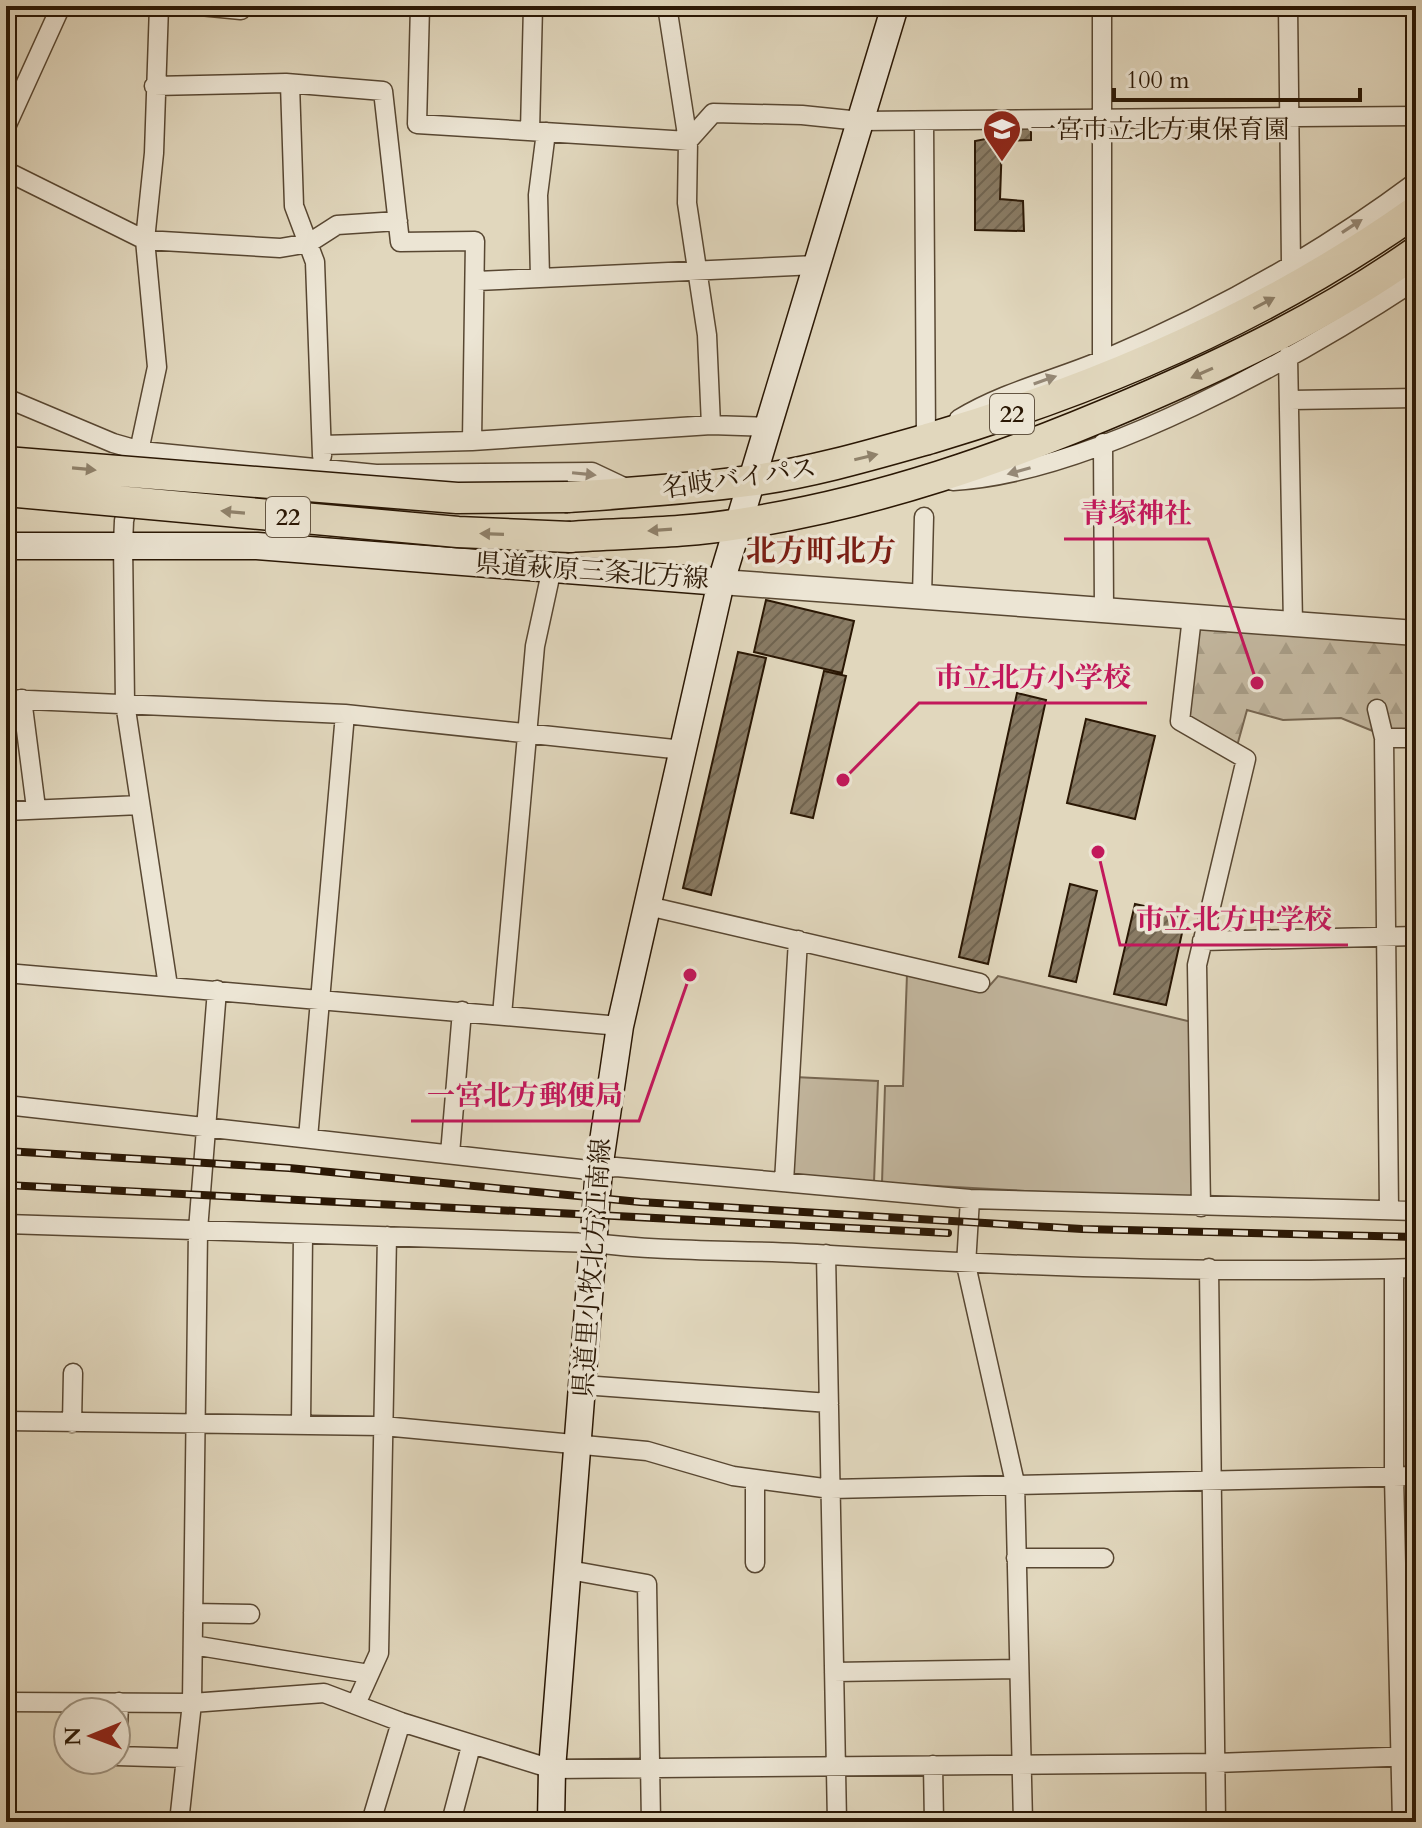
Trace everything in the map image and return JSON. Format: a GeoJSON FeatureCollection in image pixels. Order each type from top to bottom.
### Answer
{"type":"FeatureCollection","features":[{"type":"Feature","properties":{"kind":"highway","name":"名岐バイパス"},"geometry":{"type":"LineString","coordinates":[[6,462],[457,498],[568,497],[751,481],[875,455],[1047,403],[1196,341],[1358,252],[1416,211]]}},
{"type":"Feature","properties":{"kind":"highway","name":"名岐バイパス"},"geometry":{"type":"LineString","coordinates":[[6,491],[458,532],[570,537],[738,525],[926,483],[1052,438],[1210,370],[1305,322],[1416,252]]}},
{"type":"Feature","properties":{"kind":"main road","name":"県道萩原三条北方線"},"geometry":{"type":"LineString","coordinates":[[6,546],[257,546],[721,582],[895,6]]}},
{"type":"Feature","properties":{"kind":"main road","name":"県道里小牧北方江南線"},"geometry":{"type":"LineString","coordinates":[[551,1822],[552,1769],[599,1169],[620,1026],[721,582]]}},
{"type":"Feature","properties":{"kind":"street"},"geometry":{"type":"LineString","coordinates":[[6,127],[61,6]]}},
{"type":"Feature","properties":{"kind":"street"},"geometry":{"type":"LineString","coordinates":[[159,6],[154,153],[145,240],[157,367],[124,521],[123,544],[125,703],[168,986]]}},
{"type":"Feature","properties":{"kind":"street"},"geometry":{"type":"LineString","coordinates":[[200,6],[241,10]]}},
{"type":"Feature","properties":{"kind":"street"},"geometry":{"type":"LineString","coordinates":[[417,124],[420,6]]}},
{"type":"Feature","properties":{"kind":"street"},"geometry":{"type":"LineString","coordinates":[[533,6],[540,277]]}},
{"type":"Feature","properties":{"kind":"street"},"geometry":{"type":"LineString","coordinates":[[667,6],[688,141],[687,203],[707,335],[711,425]]}},
{"type":"Feature","properties":{"kind":"street"},"geometry":{"type":"LineString","coordinates":[[1102,6],[1102,360]]}},
{"type":"Feature","properties":{"kind":"street"},"geometry":{"type":"LineString","coordinates":[[1288,6],[1291,264]]}},
{"type":"Feature","properties":{"kind":"street"},"geometry":{"type":"LineString","coordinates":[[154,86],[290,84],[383,91],[400,242],[475,241],[477,281],[472,441]]}},
{"type":"Feature","properties":{"kind":"street"},"geometry":{"type":"LineString","coordinates":[[290,84],[294,206],[315,262],[323,470]]}},
{"type":"Feature","properties":{"kind":"street"},"geometry":{"type":"LineString","coordinates":[[688,141],[713,113],[802,115],[860,121],[1416,116]]}},
{"type":"Feature","properties":{"kind":"street"},"geometry":{"type":"LineString","coordinates":[[387,121],[688,141]]}},
{"type":"Feature","properties":{"kind":"street"},"geometry":{"type":"LineString","coordinates":[[924,121],[926,439]]}},
{"type":"Feature","properties":{"kind":"street"},"geometry":{"type":"LineString","coordinates":[[6,171],[145,240],[280,248],[309,243],[337,225],[398,221]]}},
{"type":"Feature","properties":{"kind":"street"},"geometry":{"type":"LineString","coordinates":[[926,439],[993,399],[1102,360],[1191,320],[1291,264],[1416,182]]}},
{"type":"Feature","properties":{"kind":"street"},"geometry":{"type":"LineString","coordinates":[[477,281],[816,265]]}},
{"type":"Feature","properties":{"kind":"street"},"geometry":{"type":"LineString","coordinates":[[926,483],[1017,473],[1103,443],[1189,406],[1288,356],[1416,280]]}},
{"type":"Feature","properties":{"kind":"street"},"geometry":{"type":"LineString","coordinates":[[1288,356],[1293,624]]}},
{"type":"Feature","properties":{"kind":"street"},"geometry":{"type":"LineString","coordinates":[[6,398],[113,443],[141,451],[323,470],[435,475],[592,472],[637,492]]}},
{"type":"Feature","properties":{"kind":"street"},"geometry":{"type":"LineString","coordinates":[[1291,400],[1416,398]]}},
{"type":"Feature","properties":{"kind":"street"},"geometry":{"type":"LineString","coordinates":[[322,445],[472,441],[711,425],[768,427]]}},
{"type":"Feature","properties":{"kind":"street"},"geometry":{"type":"LineString","coordinates":[[1103,443],[1104,610]]}},
{"type":"Feature","properties":{"kind":"street"},"geometry":{"type":"LineString","coordinates":[[922,596],[924,517]]}},
{"type":"Feature","properties":{"kind":"street"},"geometry":{"type":"LineString","coordinates":[[502,1015],[535,646],[552,568]]}},
{"type":"Feature","properties":{"kind":"street"},"geometry":{"type":"LineString","coordinates":[[721,582],[1416,633]]}},
{"type":"Feature","properties":{"kind":"street"},"geometry":{"type":"LineString","coordinates":[[1192,617],[1180,721],[1246,759],[1197,965],[1201,1207]]}},
{"type":"Feature","properties":{"kind":"street"},"geometry":{"type":"LineString","coordinates":[[36,808],[14,699],[345,714],[683,750]]}},
{"type":"Feature","properties":{"kind":"street"},"geometry":{"type":"LineString","coordinates":[[1377,709],[1384,738],[1389,1210]]}},
{"type":"Feature","properties":{"kind":"street"},"geometry":{"type":"LineString","coordinates":[[308,1138],[345,714]]}},
{"type":"Feature","properties":{"kind":"street"},"geometry":{"type":"LineString","coordinates":[[1384,738],[1416,738]]}},
{"type":"Feature","properties":{"kind":"street"},"geometry":{"type":"LineString","coordinates":[[6,811],[140,805]]}},
{"type":"Feature","properties":{"kind":"street"},"geometry":{"type":"LineString","coordinates":[[648,906],[980,983]]}},
{"type":"Feature","properties":{"kind":"street"},"geometry":{"type":"LineString","coordinates":[[1202,941],[1416,936]]}},
{"type":"Feature","properties":{"kind":"street"},"geometry":{"type":"LineString","coordinates":[[784,1182],[798,940]]}},
{"type":"Feature","properties":{"kind":"street"},"geometry":{"type":"LineString","coordinates":[[6,973],[620,1026]]}},
{"type":"Feature","properties":{"kind":"street"},"geometry":{"type":"LineString","coordinates":[[179,1822],[192,1703],[198,1230],[217,990]]}},
{"type":"Feature","properties":{"kind":"street"},"geometry":{"type":"LineString","coordinates":[[450,1154],[462,1011]]}},
{"type":"Feature","properties":{"kind":"street"},"geometry":{"type":"LineString","coordinates":[[6,1105],[599,1169],[616,1167],[970,1199],[1416,1211]]}},
{"type":"Feature","properties":{"kind":"street"},"geometry":{"type":"LineString","coordinates":[[970,1199],[966,1265],[1015,1483],[1023,1822]]}},
{"type":"Feature","properties":{"kind":"street"},"geometry":{"type":"LineString","coordinates":[[6,1224],[594,1243],[640,1249],[826,1254],[966,1265],[1416,1268]]}},
{"type":"Feature","properties":{"kind":"street"},"geometry":{"type":"LineString","coordinates":[[301,1424],[303,1235]]}},
{"type":"Feature","properties":{"kind":"street"},"geometry":{"type":"LineString","coordinates":[[356,1704],[379,1653],[387,1236]]}},
{"type":"Feature","properties":{"kind":"street"},"geometry":{"type":"LineString","coordinates":[[826,1254],[837,1822]]}},
{"type":"Feature","properties":{"kind":"street"},"geometry":{"type":"LineString","coordinates":[[1209,1268],[1216,1822]]}},
{"type":"Feature","properties":{"kind":"street"},"geometry":{"type":"LineString","coordinates":[[1394,1269],[1394,1477],[1408,1756],[1402,1822]]}},
{"type":"Feature","properties":{"kind":"street"},"geometry":{"type":"LineString","coordinates":[[72,1423],[73,1373]]}},
{"type":"Feature","properties":{"kind":"street"},"geometry":{"type":"LineString","coordinates":[[583,1385],[829,1403]]}},
{"type":"Feature","properties":{"kind":"street"},"geometry":{"type":"LineString","coordinates":[[6,1421],[196,1426],[383,1426],[671,1455],[733,1476],[831,1489],[1416,1476]]}},
{"type":"Feature","properties":{"kind":"street"},"geometry":{"type":"LineString","coordinates":[[755,1480],[755,1563]]}},
{"type":"Feature","properties":{"kind":"street"},"geometry":{"type":"LineString","coordinates":[[1016,1558],[1104,1558]]}},
{"type":"Feature","properties":{"kind":"street"},"geometry":{"type":"LineString","coordinates":[[569,1570],[647,1584],[651,1822]]}},
{"type":"Feature","properties":{"kind":"street"},"geometry":{"type":"LineString","coordinates":[[193,1613],[250,1614]]}},
{"type":"Feature","properties":{"kind":"street"},"geometry":{"type":"LineString","coordinates":[[193,1645],[369,1674]]}},
{"type":"Feature","properties":{"kind":"street"},"geometry":{"type":"LineString","coordinates":[[834,1672],[1018,1669]]}},
{"type":"Feature","properties":{"kind":"street"},"geometry":{"type":"LineString","coordinates":[[132,1702],[192,1703],[309,1693],[337,1696],[471,1746],[552,1769],[650,1771],[1215,1763],[1408,1756]]}},
{"type":"Feature","properties":{"kind":"street"},"geometry":{"type":"LineString","coordinates":[[6,1702],[52,1702]]}},
{"type":"Feature","properties":{"kind":"street"},"geometry":{"type":"LineString","coordinates":[[371,1822],[401,1722]]}},
{"type":"Feature","properties":{"kind":"street"},"geometry":{"type":"LineString","coordinates":[[451,1822],[471,1746]]}},
{"type":"Feature","properties":{"kind":"street"},"geometry":{"type":"LineString","coordinates":[[132,1756],[186,1758]]}},
{"type":"Feature","properties":{"kind":"street"},"geometry":{"type":"LineString","coordinates":[[933,1765],[934,1822]]}},
{"type":"Feature","properties":{"kind":"green space"},"geometry":{"type":"Polygon","coordinates":[[[1199,628],[1416,643],[1416,734],[1380,734],[1341,718],[1283,720],[1247,710],[1237,746],[1191,720],[1188,714],[1199,628]]]}},
{"type":"Feature","properties":{"kind":"green space"},"geometry":{"type":"Polygon","coordinates":[[[907,974],[985,991],[998,976],[1192,1022],[1195,1195],[1190,1200],[882,1183],[885,1086],[903,1086],[907,974]]]}},
{"type":"Feature","properties":{"kind":"green space"},"geometry":{"type":"Polygon","coordinates":[[[794,1077],[878,1081],[874,1182],[790,1176],[794,1077]]]}},
{"type":"Feature","properties":{"kind":"building"},"geometry":{"type":"Polygon","coordinates":[[[1031,118],[1031,140],[1002,141],[1000,199],[1023,201],[1024,231],[975,230],[975,141],[986,139],[988,119],[1031,118]]]}},
{"type":"Feature","properties":{"kind":"building"},"geometry":{"type":"Polygon","coordinates":[[[766,600],[854,621],[842,673],[754,652],[766,600]]]}},
{"type":"Feature","properties":{"kind":"building"},"geometry":{"type":"Polygon","coordinates":[[[738,652],[766,658],[711,895],[683,888],[738,652]]]}},
{"type":"Feature","properties":{"kind":"building"},"geometry":{"type":"Polygon","coordinates":[[[824,671],[846,676],[813,818],[791,813],[824,671]]]}},
{"type":"Feature","properties":{"kind":"building"},"geometry":{"type":"Polygon","coordinates":[[[1017,693],[1046,700],[988,964],[959,957],[1017,693]]]}},
{"type":"Feature","properties":{"kind":"building"},"geometry":{"type":"Polygon","coordinates":[[[1086,719],[1155,736],[1135,819],[1067,803],[1086,719]]]}},
{"type":"Feature","properties":{"kind":"building"},"geometry":{"type":"Polygon","coordinates":[[[1070,884],[1097,891],[1076,982],[1049,976],[1070,884]]]}},
{"type":"Feature","properties":{"kind":"building"},"geometry":{"type":"Polygon","coordinates":[[[1135,904],[1186,915],[1166,1005],[1114,994],[1135,904]]]}},
{"type":"Feature","properties":{"kind":"railway"},"geometry":{"type":"LineString","coordinates":[[6,1151],[289,1168],[640,1202],[1082,1229],[1416,1237]]}},
{"type":"Feature","properties":{"kind":"railway"},"geometry":{"type":"LineString","coordinates":[[6,1185],[948,1233]]}},
{"type":"Feature","properties":{"kind":"place","name":"一宮市立北方東保育園"},"geometry":{"type":"Point","coordinates":[1002,163]}},
{"type":"Feature","properties":{"kind":"place","name":"青塚神社"},"geometry":{"type":"Point","coordinates":[1257,683]}},
{"type":"Feature","properties":{"kind":"place","name":"市立北方小学校"},"geometry":{"type":"Point","coordinates":[843,780]}},
{"type":"Feature","properties":{"kind":"place","name":"市立北方中学校"},"geometry":{"type":"Point","coordinates":[1098,852]}},
{"type":"Feature","properties":{"kind":"place","name":"一宮北方郵便局"},"geometry":{"type":"Point","coordinates":[690,975]}},
{"type":"Feature","properties":{"kind":"district","name":"北方町北方"},"geometry":{"type":"Point","coordinates":[821,551]}}]}
